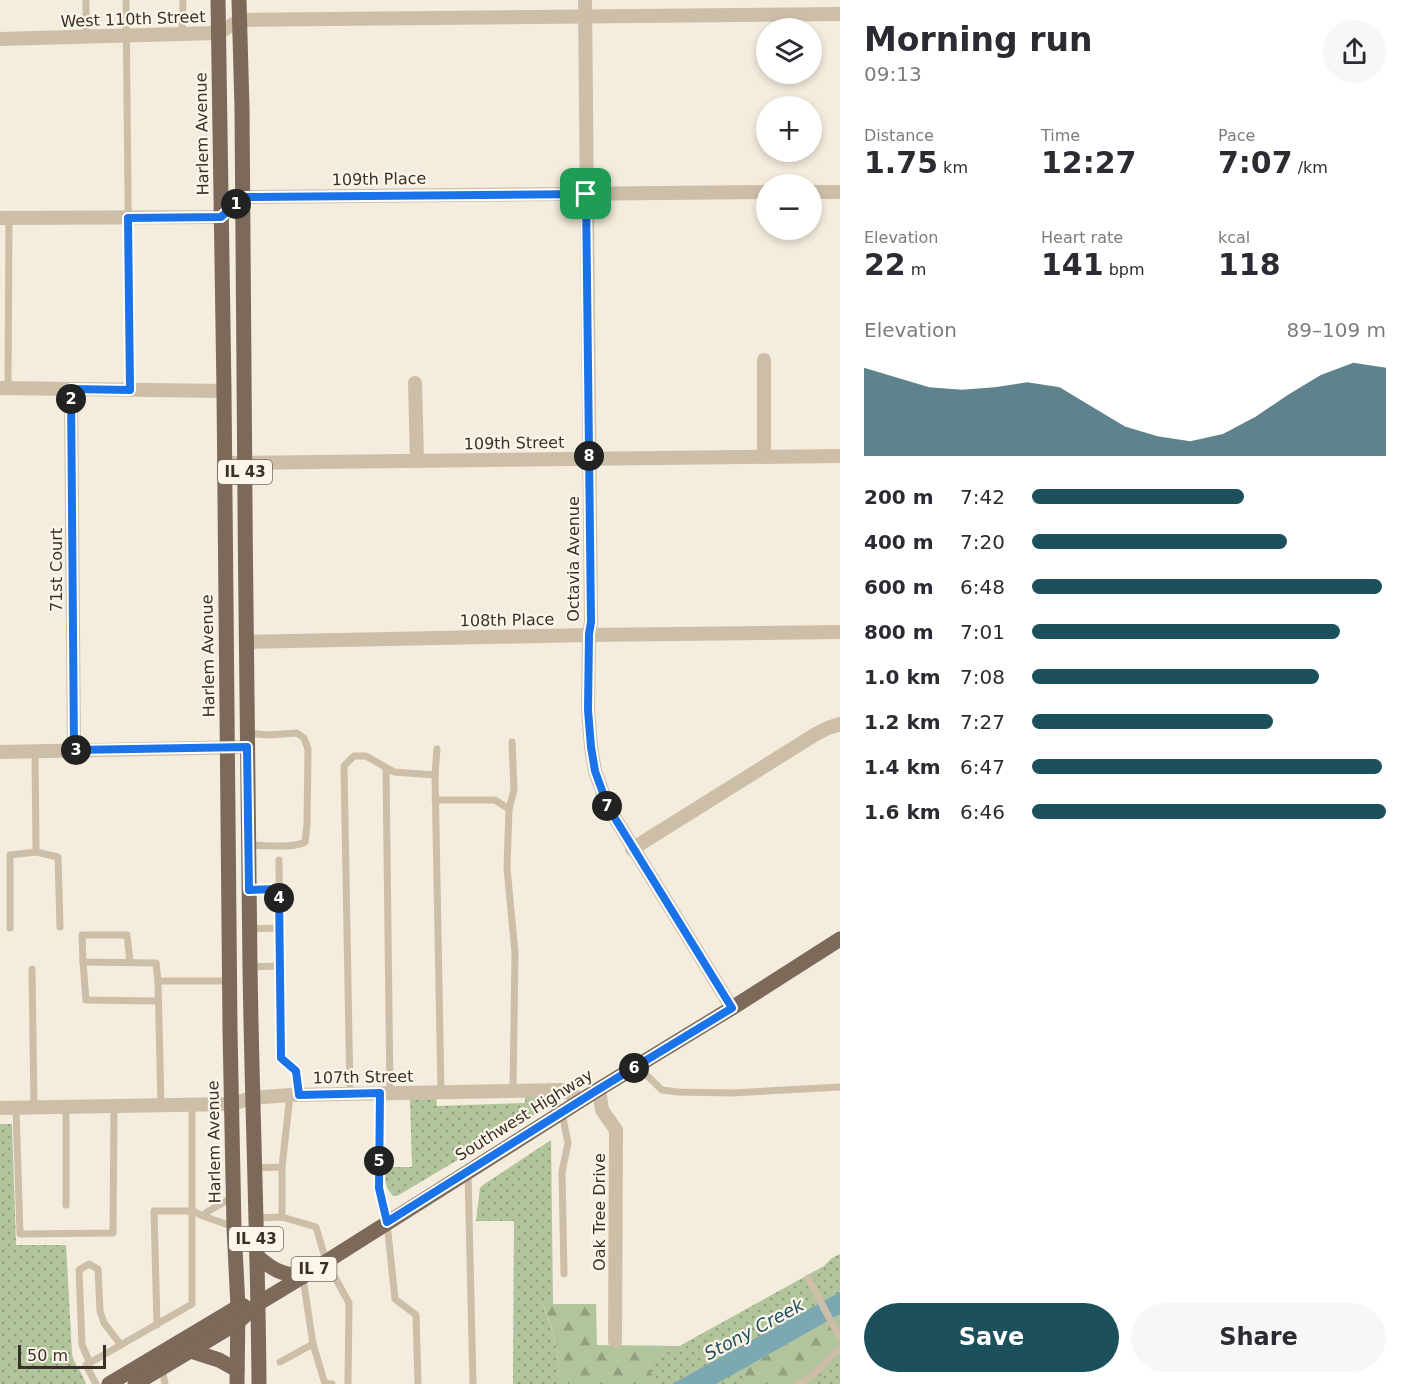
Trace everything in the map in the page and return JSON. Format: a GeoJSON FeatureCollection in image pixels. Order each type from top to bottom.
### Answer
{"type":"FeatureCollection","features":[{"type":"Feature","properties":{"kind":"main road","name":"Harlem Avenue"},"geometry":{"type":"LineString","coordinates":[[218,0],[233,1197],[238,1307],[237,1377]]}},
{"type":"Feature","properties":{"kind":"main road","name":"IL 43"},"geometry":{"type":"LineString","coordinates":[[240,0],[248,845],[259,1384]]}},
{"type":"Feature","properties":{"kind":"main road","name":"Southwest Highway"},"geometry":{"type":"LineString","coordinates":[[135,1384],[237,1323],[259,1303],[840,939]]}},
{"type":"Feature","properties":{"kind":"main road"},"geometry":{"type":"LineString","coordinates":[[257,1256],[270,1268],[302,1277]]}},
{"type":"Feature","properties":{"kind":"main road","name":"Southwest Highway"},"geometry":{"type":"LineString","coordinates":[[109,1384],[238,1307],[259,1303]]}},
{"type":"Feature","properties":{"kind":"main road"},"geometry":{"type":"LineString","coordinates":[[191,1351],[219,1360],[237,1377]]}},
{"type":"Feature","properties":{"kind":"street","name":"Octavia Avenue"},"geometry":{"type":"LineString","coordinates":[[585,0],[591,622],[588,710],[591,747],[595,771],[608,807],[732,1008]]}},
{"type":"Feature","properties":{"kind":"street","name":"West 110th Street"},"geometry":{"type":"LineString","coordinates":[[0,39],[218,33],[240,20],[840,14]]}},
{"type":"Feature","properties":{"kind":"street","name":"109th Place"},"geometry":{"type":"LineString","coordinates":[[243,197],[756,192]]}},
{"type":"Feature","properties":{"kind":"street"},"geometry":{"type":"LineString","coordinates":[[822,192],[840,192]]}},
{"type":"Feature","properties":{"kind":"street"},"geometry":{"type":"LineString","coordinates":[[5,218],[221,217],[243,197]]}},
{"type":"Feature","properties":{"kind":"street"},"geometry":{"type":"LineString","coordinates":[[764,360],[764,457]]}},
{"type":"Feature","properties":{"kind":"street"},"geometry":{"type":"LineString","coordinates":[[415,383],[417,461]]}},
{"type":"Feature","properties":{"kind":"street"},"geometry":{"type":"LineString","coordinates":[[4,388],[224,391]]}},
{"type":"Feature","properties":{"kind":"street","name":"71st Court"},"geometry":{"type":"LineString","coordinates":[[71,389],[74,750]]}},
{"type":"Feature","properties":{"kind":"street","name":"109th Street"},"geometry":{"type":"LineString","coordinates":[[224,463],[840,456]]}},
{"type":"Feature","properties":{"kind":"street","name":"108th Place"},"geometry":{"type":"LineString","coordinates":[[246,642],[589,634],[840,632]]}},
{"type":"Feature","properties":{"kind":"street"},"geometry":{"type":"LineString","coordinates":[[632,849],[816,734],[840,724]]}},
{"type":"Feature","properties":{"kind":"street"},"geometry":{"type":"LineString","coordinates":[[0,752],[227,748],[247,740]]}},
{"type":"Feature","properties":{"kind":"street","name":"Oak Tree Drive"},"geometry":{"type":"LineString","coordinates":[[599,1089],[602,1110],[616,1130],[615,1341]]}},
{"type":"Feature","properties":{"kind":"street","name":"107th Street"},"geometry":{"type":"LineString","coordinates":[[0,1108],[232,1104],[252,1098],[294,1095],[513,1090],[563,1090],[582,1100]]}},
{"type":"Feature","properties":{"kind":"lane"},"geometry":{"type":"LineString","coordinates":[[86,0],[87,37]]}},
{"type":"Feature","properties":{"kind":"lane"},"geometry":{"type":"LineString","coordinates":[[126,0],[130,390]]}},
{"type":"Feature","properties":{"kind":"lane"},"geometry":{"type":"LineString","coordinates":[[182,34],[183,0]]}},
{"type":"Feature","properties":{"kind":"lane"},"geometry":{"type":"LineString","coordinates":[[4,388],[5,218]]}},
{"type":"Feature","properties":{"kind":"lane"},"geometry":{"type":"LineString","coordinates":[[247,740],[268,735],[297,734],[304,738],[308,749],[305,842],[290,845],[248,845]]}},
{"type":"Feature","properties":{"kind":"lane"},"geometry":{"type":"LineString","coordinates":[[512,742],[514,790],[509,809],[507,868],[514,953],[513,1090]]}},
{"type":"Feature","properties":{"kind":"lane"},"geometry":{"type":"LineString","coordinates":[[437,749],[435,800],[441,1092]]}},
{"type":"Feature","properties":{"kind":"lane"},"geometry":{"type":"LineString","coordinates":[[35,751],[36,852]]}},
{"type":"Feature","properties":{"kind":"lane"},"geometry":{"type":"LineString","coordinates":[[350,1094],[344,766],[354,756],[366,756],[394,772],[435,776]]}},
{"type":"Feature","properties":{"kind":"lane"},"geometry":{"type":"LineString","coordinates":[[386,768],[385,1093],[379,1188],[387,1222],[395,1299],[416,1315],[418,1384]]}},
{"type":"Feature","properties":{"kind":"lane"},"geometry":{"type":"LineString","coordinates":[[435,800],[495,800],[509,809]]}},
{"type":"Feature","properties":{"kind":"lane"},"geometry":{"type":"LineString","coordinates":[[10,928],[10,855],[36,852],[58,857],[60,927]]}},
{"type":"Feature","properties":{"kind":"lane"},"geometry":{"type":"LineString","coordinates":[[279,860],[281,1058],[296,1071],[282,1167],[282,1217]]}},
{"type":"Feature","properties":{"kind":"lane"},"geometry":{"type":"LineString","coordinates":[[249,890],[279,889]]}},
{"type":"Feature","properties":{"kind":"lane"},"geometry":{"type":"LineString","coordinates":[[250,929],[280,928]]}},
{"type":"Feature","properties":{"kind":"lane"},"geometry":{"type":"LineString","coordinates":[[130,962],[127,935],[82,936],[86,1000],[158,1001]]}},
{"type":"Feature","properties":{"kind":"lane"},"geometry":{"type":"LineString","coordinates":[[83,962],[156,963],[161,1105]]}},
{"type":"Feature","properties":{"kind":"lane"},"geometry":{"type":"LineString","coordinates":[[250,967],[280,966]]}},
{"type":"Feature","properties":{"kind":"lane"},"geometry":{"type":"LineString","coordinates":[[32,969],[34,1107]]}},
{"type":"Feature","properties":{"kind":"lane"},"geometry":{"type":"LineString","coordinates":[[158,981],[230,981]]}},
{"type":"Feature","properties":{"kind":"lane"},"geometry":{"type":"LineString","coordinates":[[637,1066],[662,1090],[678,1092],[732,1093],[840,1087]]}},
{"type":"Feature","properties":{"kind":"lane"},"geometry":{"type":"LineString","coordinates":[[96,1384],[86,1365],[192,1304],[192,1105]]}},
{"type":"Feature","properties":{"kind":"lane"},"geometry":{"type":"LineString","coordinates":[[16,1108],[20,1234],[113,1233],[114,1106]]}},
{"type":"Feature","properties":{"kind":"lane"},"geometry":{"type":"LineString","coordinates":[[66,1107],[66,1205]]}},
{"type":"Feature","properties":{"kind":"lane"},"geometry":{"type":"LineString","coordinates":[[562,1113],[568,1143],[562,1172],[564,1274]]}},
{"type":"Feature","properties":{"kind":"lane"},"geometry":{"type":"LineString","coordinates":[[254,1168],[282,1167]]}},
{"type":"Feature","properties":{"kind":"lane"},"geometry":{"type":"LineString","coordinates":[[468,1172],[473,1384]]}},
{"type":"Feature","properties":{"kind":"lane"},"geometry":{"type":"LineString","coordinates":[[203,1216],[233,1197]]}},
{"type":"Feature","properties":{"kind":"lane"},"geometry":{"type":"LineString","coordinates":[[157,1325],[154,1211],[192,1211],[234,1227]]}},
{"type":"Feature","properties":{"kind":"lane"},"geometry":{"type":"LineString","coordinates":[[256,1218],[282,1217],[316,1227],[326,1261],[349,1303],[348,1384]]}},
{"type":"Feature","properties":{"kind":"lane"},"geometry":{"type":"LineString","coordinates":[[90,1362],[82,1345],[79,1270],[89,1264],[98,1269],[100,1311],[105,1323],[121,1345]]}},
{"type":"Feature","properties":{"kind":"lane"},"geometry":{"type":"LineString","coordinates":[[302,1277],[313,1344],[325,1384],[332,1384]]}},
{"type":"Feature","properties":{"kind":"lane"},"geometry":{"type":"LineString","coordinates":[[808,1278],[840,1338]]}},
{"type":"Feature","properties":{"kind":"lane"},"geometry":{"type":"LineString","coordinates":[[280,1362],[313,1344]]}},
{"type":"Feature","properties":{"kind":"lane"},"geometry":{"type":"LineString","coordinates":[[797,1384],[810,1377],[840,1348]]}},
{"type":"Feature","properties":{"kind":"lane"},"geometry":{"type":"LineString","coordinates":[[162,1368],[165,1384]]}},
{"type":"Feature","properties":{"kind":"green space"},"geometry":{"type":"Polygon","coordinates":[[[525,1094],[538,1100],[540,1105],[537,1113],[397,1196],[393,1196],[390,1192],[386,1183],[385,1167],[412,1167],[410,1097],[436,1096],[437,1106],[525,1103],[525,1094]]]}},
{"type":"Feature","properties":{"kind":"green space"},"geometry":{"type":"Polygon","coordinates":[[[0,1124],[12,1124],[16,1245],[66,1245],[72,1354],[86,1384],[0,1384],[0,1124]]]}},
{"type":"Feature","properties":{"kind":"green space"},"geometry":{"type":"Polygon","coordinates":[[[551,1140],[553,1304],[543,1305],[555,1343],[558,1384],[513,1384],[514,1221],[476,1221],[480,1188],[551,1140]]]}},
{"type":"Feature","properties":{"kind":"green space"},"geometry":{"type":"Polygon","coordinates":[[[840,1254],[840,1384],[657,1384],[647,1364],[824,1266],[840,1254]]]}},
{"type":"Feature","properties":{"kind":"green space"},"geometry":{"type":"Polygon","coordinates":[[[543,1304],[596,1304],[597,1345],[681,1346],[647,1364],[657,1384],[558,1384],[555,1343],[543,1304]]]}},
{"type":"Feature","properties":{"kind":"green space"},"geometry":{"type":"Polygon","coordinates":[[[840,1314],[840,1353],[813,1384],[737,1384],[743,1380],[744,1368],[840,1314]]]}},
{"type":"Feature","properties":{"kind":"water"},"geometry":{"type":"Polygon","coordinates":[[[840,1292],[840,1314],[716,1384],[672,1384],[840,1292]]]}},
{"type":"Feature","properties":{"kind":"route"},"geometry":{"type":"LineString","coordinates":[[586,194],[591,622],[588,710],[595,771],[608,807],[632,849],[732,1008],[387,1222],[379,1188],[380,1093],[299,1095],[296,1071],[281,1058],[279,889],[249,890],[247,747],[74,750],[71,389],[130,390],[128,218],[221,217],[243,197],[586,194]]}},
{"type":"Feature","properties":{"kind":"water label","name":"Stony Creek"},"geometry":{"type":"Point","coordinates":[754,1329]}}]}
